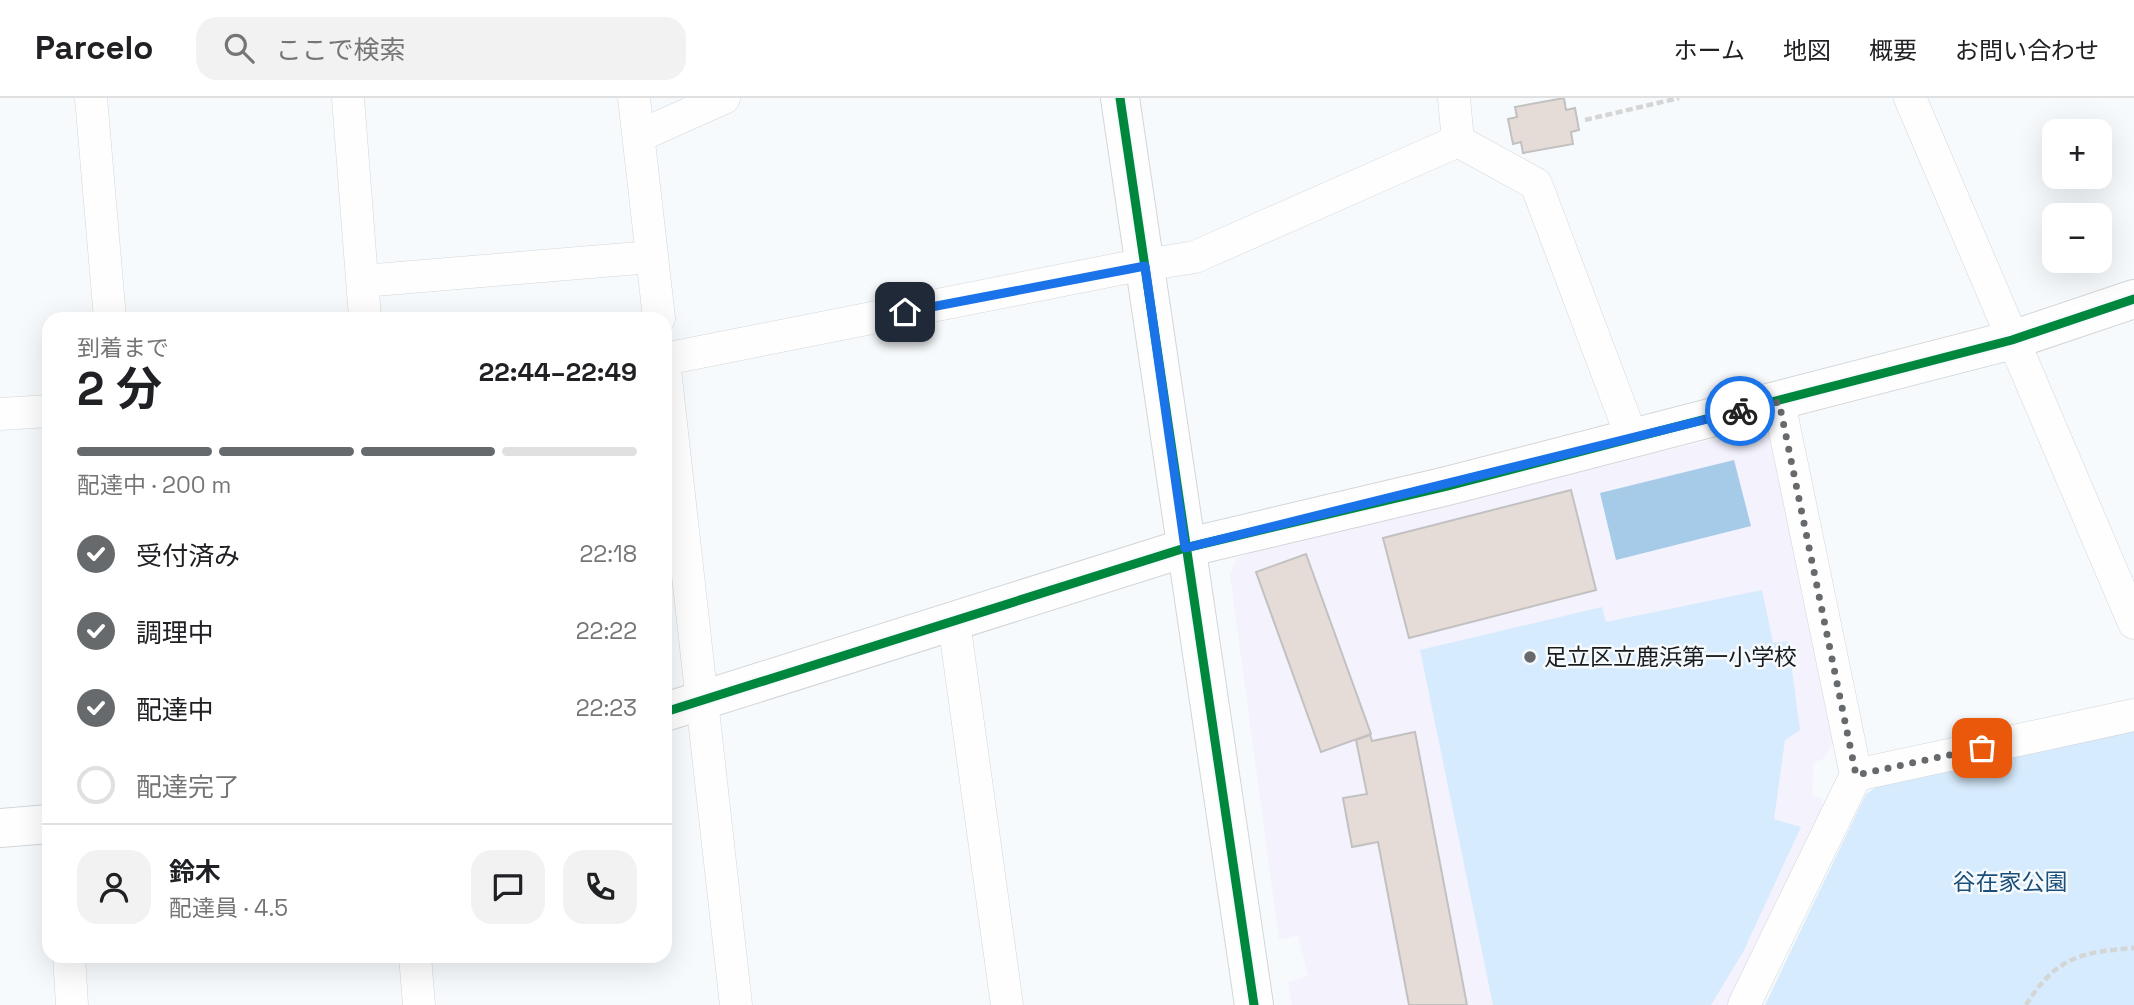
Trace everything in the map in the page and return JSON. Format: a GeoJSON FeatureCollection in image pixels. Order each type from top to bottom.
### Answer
{"type":"FeatureCollection","features":[{"type":"Feature","properties":{"kind":"street"},"geometry":{"type":"LineString","coordinates":[[91,98],[109,312]]}},
{"type":"Feature","properties":{"kind":"street"},"geometry":{"type":"LineString","coordinates":[[348,98],[365,312]]}},
{"type":"Feature","properties":{"kind":"street"},"geometry":{"type":"LineString","coordinates":[[634,98],[658,312]]}},
{"type":"Feature","properties":{"kind":"street"},"geometry":{"type":"LineString","coordinates":[[639,136],[724,98]]}},
{"type":"Feature","properties":{"kind":"street"},"geometry":{"type":"LineString","coordinates":[[1120,98],[1254,1005]]}},
{"type":"Feature","properties":{"kind":"street"},"geometry":{"type":"LineString","coordinates":[[1454,98],[1458,141]]}},
{"type":"Feature","properties":{"kind":"street"},"geometry":{"type":"LineString","coordinates":[[1910,98],[2134,623]]}},
{"type":"Feature","properties":{"kind":"street"},"geometry":{"type":"LineString","coordinates":[[672,358],[1119,269],[1195,257],[1458,141]]}},
{"type":"Feature","properties":{"kind":"street"},"geometry":{"type":"LineString","coordinates":[[1458,141],[1536,184],[1632,438]]}},
{"type":"Feature","properties":{"kind":"street"},"geometry":{"type":"LineString","coordinates":[[363,281],[651,257]]}},
{"type":"Feature","properties":{"kind":"street"},"geometry":{"type":"LineString","coordinates":[[672,710],[1185,548],[1779,402],[2012,340],[2134,299]]}},
{"type":"Feature","properties":{"kind":"street"},"geometry":{"type":"LineString","coordinates":[[1744,1005],[1856,775],[1779,402]]}},
{"type":"Feature","properties":{"kind":"street"},"geometry":{"type":"LineString","coordinates":[[0,414],[42,411]]}},
{"type":"Feature","properties":{"kind":"street"},"geometry":{"type":"LineString","coordinates":[[672,433],[736,1005]]}},
{"type":"Feature","properties":{"kind":"street"},"geometry":{"type":"LineString","coordinates":[[954,622],[1007,1005]]}},
{"type":"Feature","properties":{"kind":"street"},"geometry":{"type":"LineString","coordinates":[[1856,775],[2134,715]]}},
{"type":"Feature","properties":{"kind":"street"},"geometry":{"type":"LineString","coordinates":[[0,828],[42,825]]}},
{"type":"Feature","properties":{"kind":"street"},"geometry":{"type":"LineString","coordinates":[[69,963],[72,1005]]}},
{"type":"Feature","properties":{"kind":"street"},"geometry":{"type":"LineString","coordinates":[[416,963],[419,1005]]}},
{"type":"Feature","properties":{"kind":"path"},"geometry":{"type":"LineString","coordinates":[[1585,120],[1679,98]]}},
{"type":"Feature","properties":{"kind":"path"},"geometry":{"type":"LineString","coordinates":[[2026,1005],[2052,970],[2088,952],[2134,948]]}},
{"type":"Feature","properties":{"kind":"shaded area","name":"足立区立鹿浜第一小学校"},"geometry":{"type":"Polygon","coordinates":[[[1762,428],[1775,436],[1836,739],[1822,760],[1814,762],[1812,796],[1821,797],[1825,814],[1728,1005],[1292,1005],[1288,982],[1308,976],[1298,935],[1279,940],[1230,575],[1237,558],[1308,535],[1762,428]]]}},
{"type":"Feature","properties":{"kind":"green space"},"geometry":{"type":"Polygon","coordinates":[[[1762,590],[1773,643],[1788,641],[1800,730],[1785,740],[1774,819],[1801,827],[1743,952],[1711,1005],[1493,1005],[1420,650],[1602,607],[1606,622],[1762,590]]]}},
{"type":"Feature","properties":{"kind":"green space","name":"谷在家公園"},"geometry":{"type":"Polygon","coordinates":[[[2134,731],[2134,1005],[1765,1005],[1866,794],[1876,787],[2134,731]]]}},
{"type":"Feature","properties":{"kind":"water"},"geometry":{"type":"Polygon","coordinates":[[[1734,460],[1751,526],[1616,560],[1600,493],[1734,460]]]}},
{"type":"Feature","properties":{"kind":"building"},"geometry":{"type":"Polygon","coordinates":[[[1564,98],[1566,110],[1575,108],[1579,130],[1571,132],[1573,144],[1523,153],[1521,142],[1513,144],[1508,119],[1517,117],[1515,107],[1564,98]]]}},
{"type":"Feature","properties":{"kind":"building"},"geometry":{"type":"Polygon","coordinates":[[[1571,490],[1596,590],[1409,638],[1383,538],[1571,490]]]}},
{"type":"Feature","properties":{"kind":"building"},"geometry":{"type":"Polygon","coordinates":[[[1306,554],[1371,734],[1321,752],[1256,572],[1306,554]]]}},
{"type":"Feature","properties":{"kind":"building"},"geometry":{"type":"Polygon","coordinates":[[[1415,732],[1467,1005],[1409,1005],[1378,842],[1352,847],[1343,798],[1367,794],[1356,740],[1370,735],[1372,741],[1415,732]]]}},
{"type":"Feature","properties":{"kind":"cycle path"},"geometry":{"type":"LineString","coordinates":[[1120,98],[1254,1005]]}},
{"type":"Feature","properties":{"kind":"cycle path"},"geometry":{"type":"LineString","coordinates":[[672,710],[1185,548],[1447,486],[2012,340],[2134,299]]}},
{"type":"Feature","properties":{"kind":"way so far"},"geometry":{"type":"LineString","coordinates":[[1740,411],[1779,402],[1856,775],[1982,748]]}},
{"type":"Feature","properties":{"kind":"place","name":"足立区立鹿浜第一小学校"},"geometry":{"type":"Point","coordinates":[1530,657]}},
{"type":"Feature","properties":{"kind":"route"},"geometry":{"type":"LineString","coordinates":[[905,312],[1145,266],[1185,548],[1740,411]]}}]}
